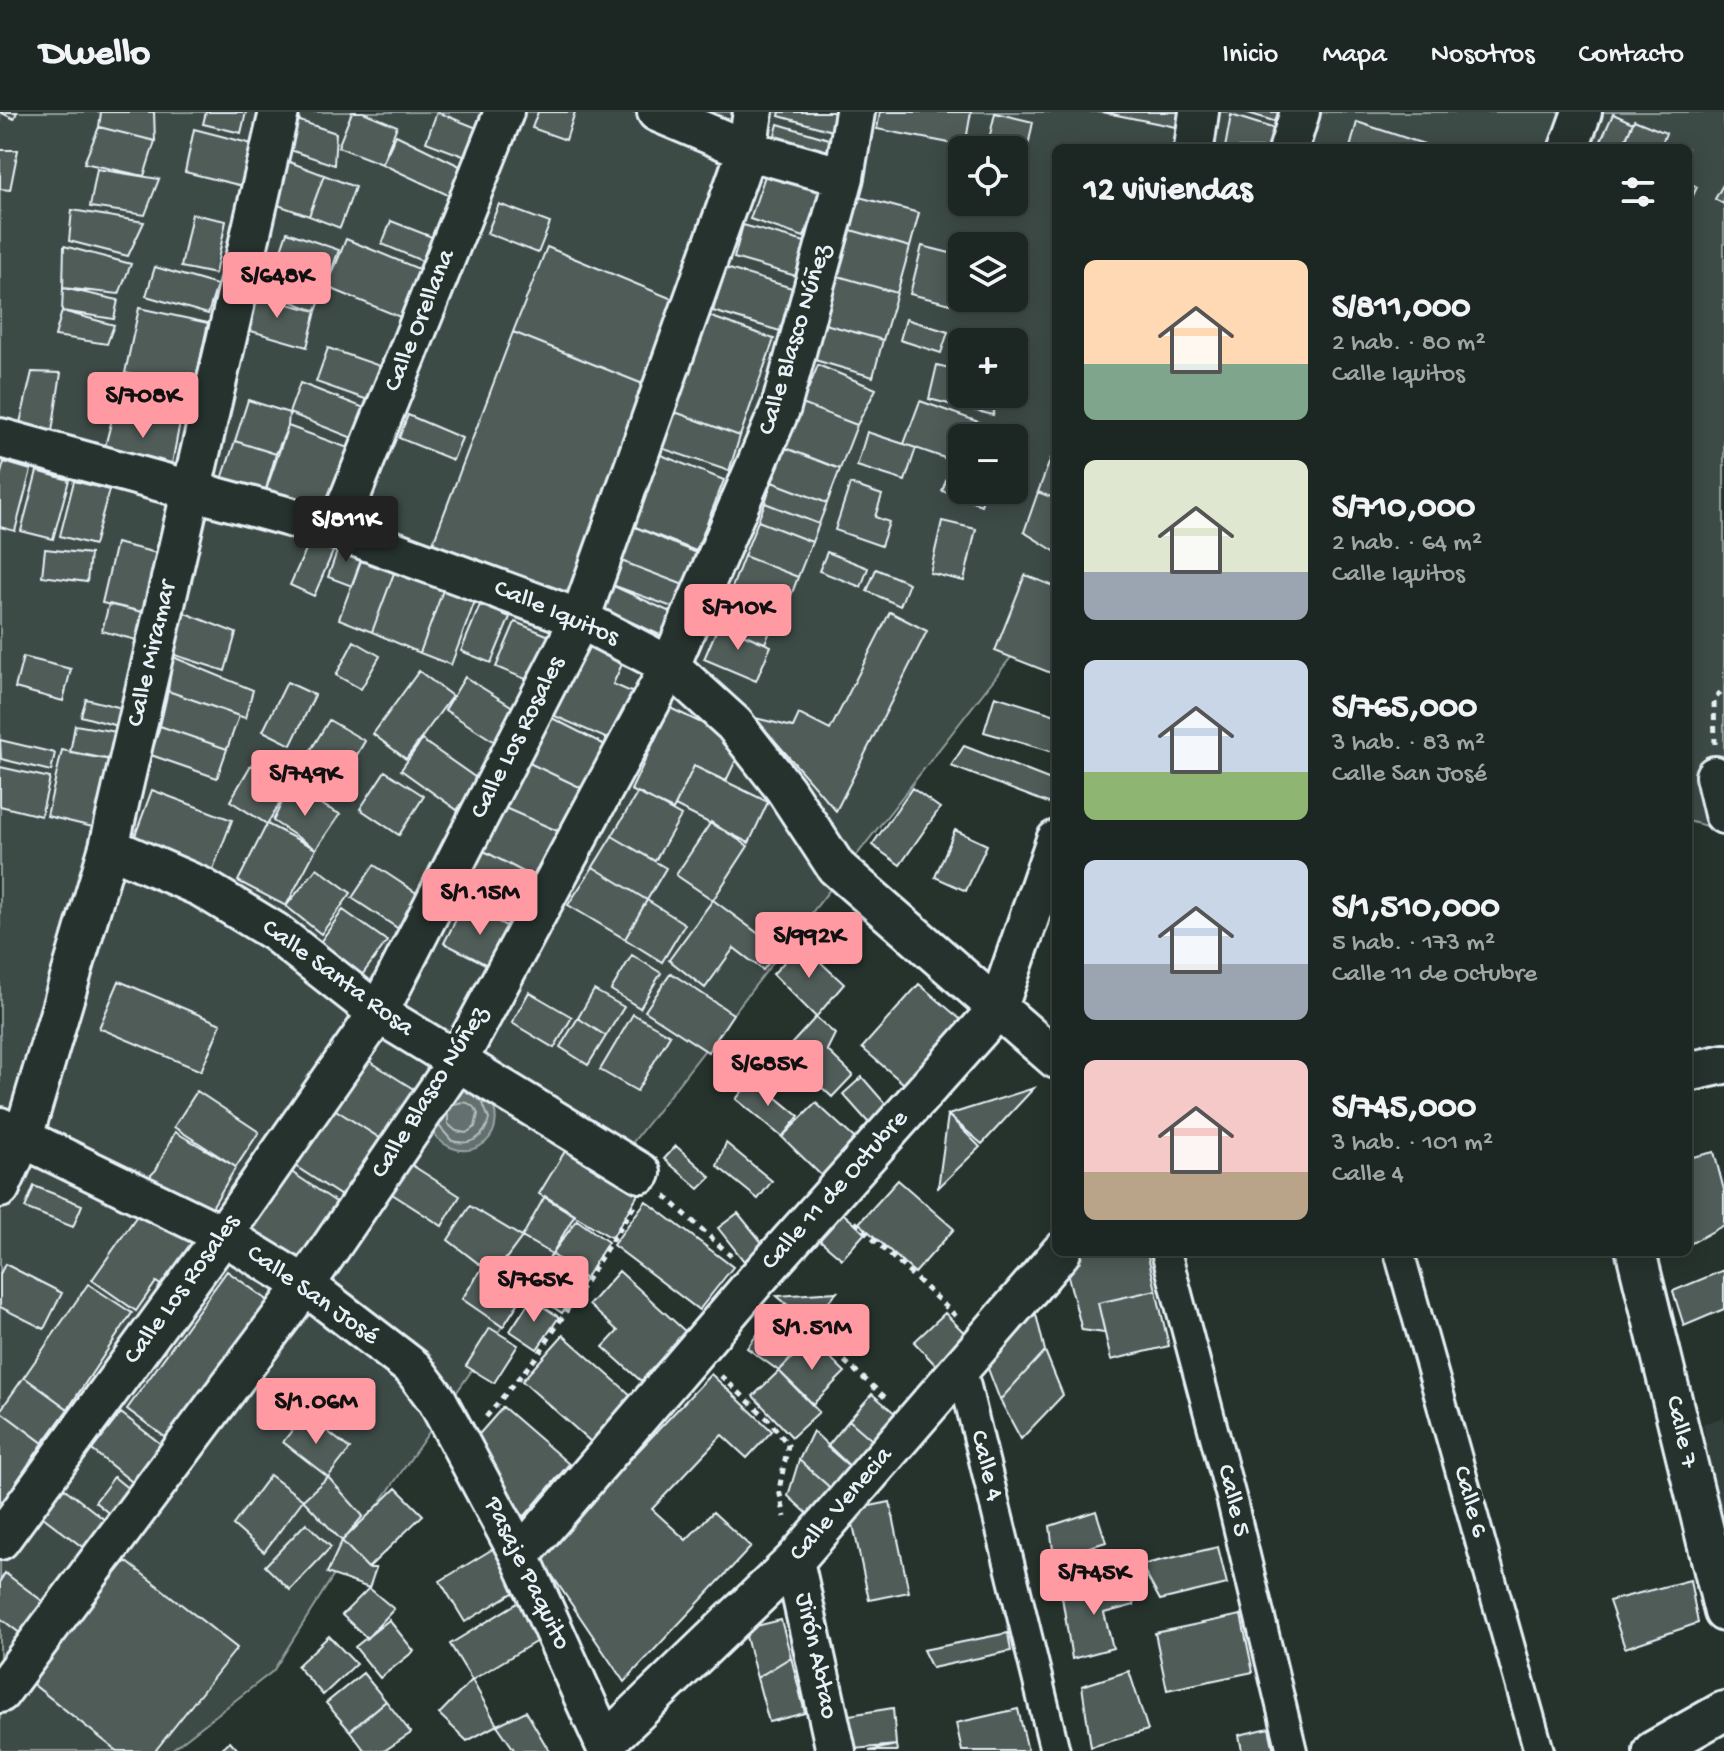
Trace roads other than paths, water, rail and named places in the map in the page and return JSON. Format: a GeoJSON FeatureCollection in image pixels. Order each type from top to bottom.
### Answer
{"type":"FeatureCollection","features":[{"type":"Feature","properties":{"kind":"street","name":"Calle Miramar"},"geometry":{"type":"LineString","coordinates":[[0,1188],[11,1132],[109,847],[279,112]]}},
{"type":"Feature","properties":{"kind":"street","name":"Calle Orellana"},"geometry":{"type":"LineString","coordinates":[[337,530],[504,112]]}},
{"type":"Feature","properties":{"kind":"street"},"geometry":{"type":"LineString","coordinates":[[657,112],[747,150],[844,177]]}},
{"type":"Feature","properties":{"kind":"street","name":"Calle Los Rosales"},"geometry":{"type":"LineString","coordinates":[[0,1540],[223,1235],[378,1013],[580,619],[747,150],[753,112]]}},
{"type":"Feature","properties":{"kind":"street","name":"Calle Blasco Núñez"},"geometry":{"type":"LineString","coordinates":[[6,1671],[305,1285],[457,1062],[670,666],[781,407],[844,177],[855,112]]}},
{"type":"Feature","properties":{"kind":"street"},"geometry":{"type":"LineString","coordinates":[[1195,144],[1199,112]]}},
{"type":"Feature","properties":{"kind":"street"},"geometry":{"type":"LineString","coordinates":[[1290,144],[1300,112]]}},
{"type":"Feature","properties":{"kind":"street"},"geometry":{"type":"LineString","coordinates":[[1570,144],[1582,112]]}},
{"type":"Feature","properties":{"kind":"street","name":"Calle Iquitos"},"geometry":{"type":"LineString","coordinates":[[0,438],[337,530],[580,619],[670,666],[734,724],[785,789],[836,867],[1052,1056]]}},
{"type":"Feature","properties":{"kind":"street"},"geometry":{"type":"LineString","coordinates":[[1715,776],[1724,814]]}},
{"type":"Feature","properties":{"kind":"street","name":"Calle Santa Rosa"},"geometry":{"type":"LineString","coordinates":[[109,847],[201,887],[275,932],[378,1013],[457,1062],[638,1189]]}},
{"type":"Feature","properties":{"kind":"street"},"geometry":{"type":"LineString","coordinates":[[997,1010],[1052,852]]}},
{"type":"Feature","properties":{"kind":"street","name":"Calle 11 de Octubre"},"geometry":{"type":"LineString","coordinates":[[520,1556],[695,1351],[997,1010]]}},
{"type":"Feature","properties":{"kind":"street"},"geometry":{"type":"LineString","coordinates":[[1692,1071],[1724,1064]]}},
{"type":"Feature","properties":{"kind":"street","name":"Calle San José"},"geometry":{"type":"LineString","coordinates":[[11,1132],[223,1235],[305,1285],[413,1368],[437,1400]]}},
{"type":"Feature","properties":{"kind":"street","name":"Calle Venecia"},"geometry":{"type":"LineString","coordinates":[[607,1746],[794,1561],[1058,1256]]}},
{"type":"Feature","properties":{"kind":"street","name":"Calle 5"},"geometry":{"type":"LineString","coordinates":[[1167,1256],[1231,1497],[1292,1751]]}},
{"type":"Feature","properties":{"kind":"street","name":"Calle 6"},"geometry":{"type":"LineString","coordinates":[[1400,1256],[1539,1751]]}},
{"type":"Feature","properties":{"kind":"street","name":"Calle 7"},"geometry":{"type":"LineString","coordinates":[[1637,1256],[1724,1612]]}},
{"type":"Feature","properties":{"kind":"street","name":"Calle 4"},"geometry":{"type":"LineString","coordinates":[[972,1354],[1055,1751]]}},
{"type":"Feature","properties":{"kind":"street","name":"Pasaje Paquito"},"geometry":{"type":"LineString","coordinates":[[437,1400],[520,1556],[607,1746]]}},
{"type":"Feature","properties":{"kind":"street","name":"Jirón Abtao"},"geometry":{"type":"LineString","coordinates":[[794,1561],[836,1751]]}},
{"type":"Feature","properties":{"kind":"street"},"geometry":{"type":"LineString","coordinates":[[1653,1751],[1724,1711]]}},
{"type":"Feature","properties":{"kind":"water"},"geometry":{"type":"Polygon","coordinates":[[[462,1083],[490,1098],[495,1113],[495,1127],[489,1138],[469,1150],[444,1144],[432,1132],[462,1083]]]}}]}
